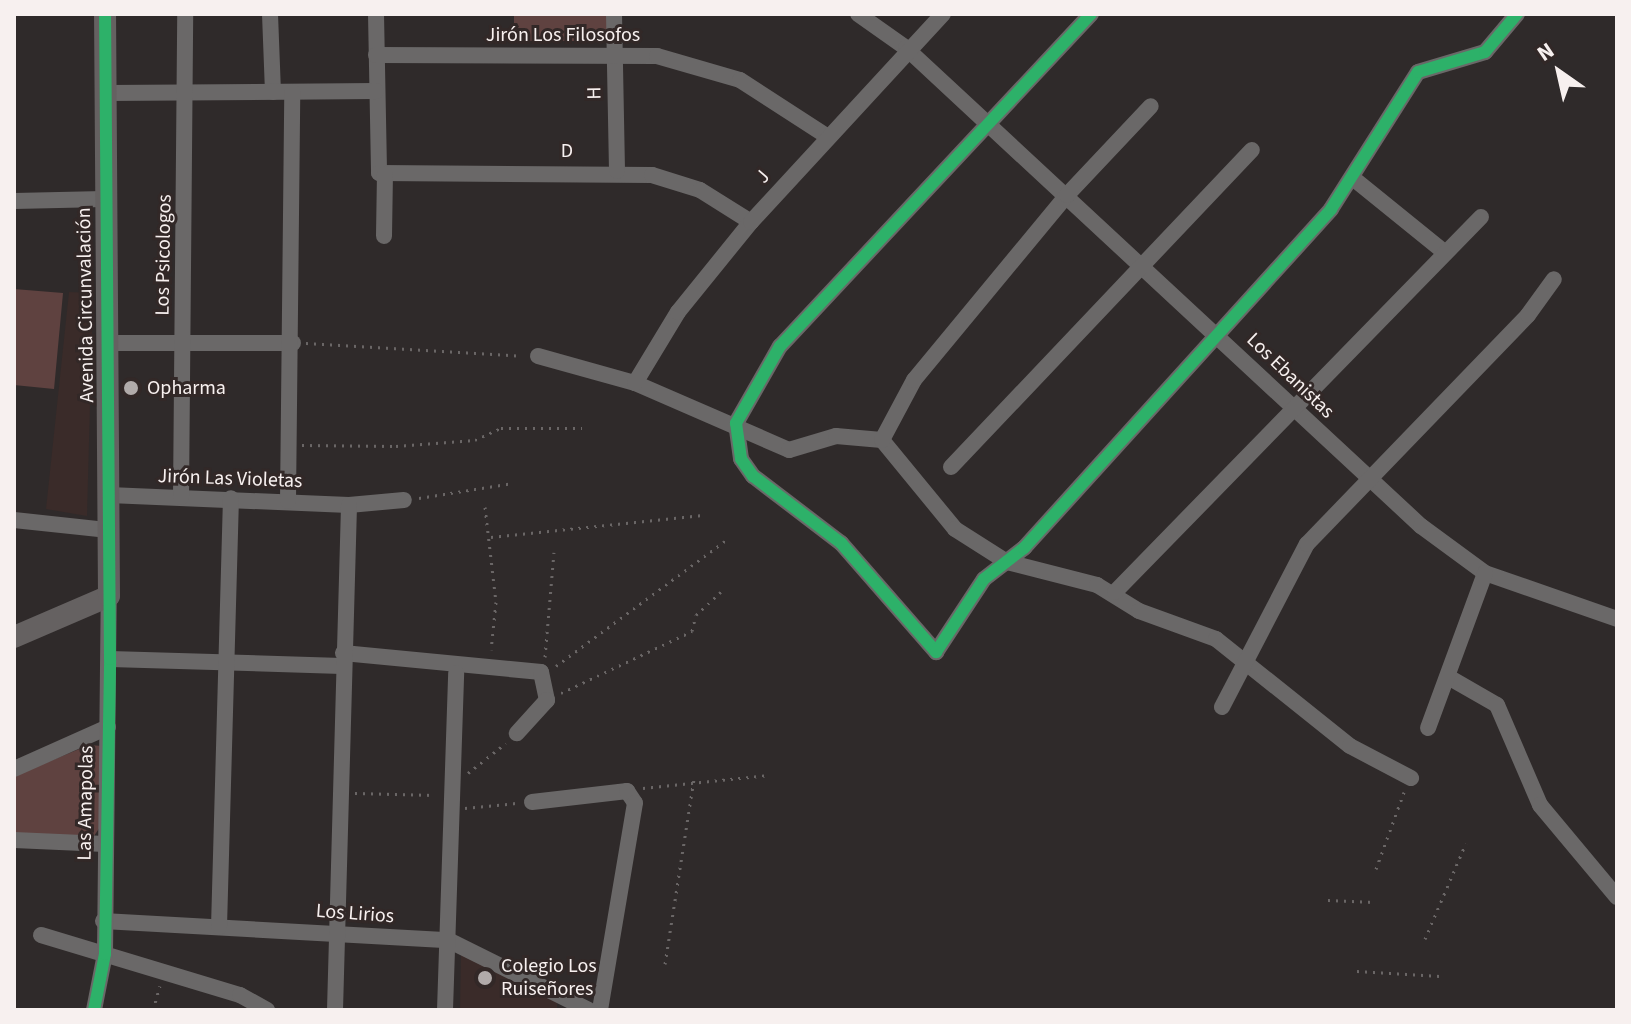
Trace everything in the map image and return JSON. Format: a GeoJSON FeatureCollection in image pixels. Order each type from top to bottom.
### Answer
{"type":"FeatureCollection","features":[{"type":"Feature","properties":{"kind":"street","name":"Avenida Circunvalación"},"geometry":{"type":"LineString","coordinates":[[105,14],[109,596]]}},
{"type":"Feature","properties":{"kind":"street","name":"Los Psicologos"},"geometry":{"type":"LineString","coordinates":[[181,497],[185,14]]}},
{"type":"Feature","properties":{"kind":"street"},"geometry":{"type":"LineString","coordinates":[[270,14],[273,92]]}},
{"type":"Feature","properties":{"kind":"street"},"geometry":{"type":"LineString","coordinates":[[376,14],[376,91],[384,236]]}},
{"type":"Feature","properties":{"kind":"street","name":"H"},"geometry":{"type":"LineString","coordinates":[[614,14],[617,171]]}},
{"type":"Feature","properties":{"kind":"street","name":"Los Ebanistas"},"geometry":{"type":"LineString","coordinates":[[858,14],[906,48],[1220,337],[1370,480],[1485,573],[1617,619]]}},
{"type":"Feature","properties":{"kind":"street","name":"J"},"geometry":{"type":"LineString","coordinates":[[635,383],[678,312],[751,222],[825,135],[906,48],[943,14]]}},
{"type":"Feature","properties":{"kind":"street"},"geometry":{"type":"LineString","coordinates":[[1091,14],[991,126],[780,346],[736,423],[741,459],[753,476],[841,543],[936,652],[978,586],[1007,562],[1220,337],[1354,179],[1418,72],[1485,52],[1517,14]]}},
{"type":"Feature","properties":{"kind":"street","name":"Jirón Los Filosofos"},"geometry":{"type":"LineString","coordinates":[[376,55],[615,53],[657,56],[740,80],[825,135]]}},
{"type":"Feature","properties":{"kind":"street"},"geometry":{"type":"LineString","coordinates":[[107,93],[376,91]]}},
{"type":"Feature","properties":{"kind":"street"},"geometry":{"type":"LineString","coordinates":[[288,501],[293,343],[292,92]]}},
{"type":"Feature","properties":{"kind":"street"},"geometry":{"type":"LineString","coordinates":[[882,440],[914,380],[1067,195],[1151,106]]}},
{"type":"Feature","properties":{"kind":"street"},"geometry":{"type":"LineString","coordinates":[[951,467],[1252,150]]}},
{"type":"Feature","properties":{"kind":"street","name":"D"},"geometry":{"type":"LineString","coordinates":[[380,171],[617,171],[677,180],[751,222]]}},
{"type":"Feature","properties":{"kind":"street"},"geometry":{"type":"LineString","coordinates":[[1354,179],[1444,252]]}},
{"type":"Feature","properties":{"kind":"street"},"geometry":{"type":"LineString","coordinates":[[14,201],[104,199]]}},
{"type":"Feature","properties":{"kind":"street"},"geometry":{"type":"LineString","coordinates":[[1115,592],[1481,217]]}},
{"type":"Feature","properties":{"kind":"street"},"geometry":{"type":"LineString","coordinates":[[1222,707],[1299,555],[1554,279]]}},
{"type":"Feature","properties":{"kind":"street"},"geometry":{"type":"LineString","coordinates":[[108,343],[293,343]]}},
{"type":"Feature","properties":{"kind":"street"},"geometry":{"type":"LineString","coordinates":[[538,356],[635,383],[736,423],[789,450],[836,436],[882,440],[955,529],[1007,562],[1115,592],[1139,611],[1216,639],[1350,746],[1411,778]]}},
{"type":"Feature","properties":{"kind":"street","name":"Jirón Las Violetas"},"geometry":{"type":"LineString","coordinates":[[109,495],[349,505],[404,500]]}},
{"type":"Feature","properties":{"kind":"street"},"geometry":{"type":"LineString","coordinates":[[219,927],[231,498]]}},
{"type":"Feature","properties":{"kind":"street"},"geometry":{"type":"LineString","coordinates":[[335,1010],[349,505]]}},
{"type":"Feature","properties":{"kind":"street"},"geometry":{"type":"LineString","coordinates":[[14,520],[108,530]]}},
{"type":"Feature","properties":{"kind":"street"},"geometry":{"type":"LineString","coordinates":[[1428,728],[1450,678],[1485,573]]}},
{"type":"Feature","properties":{"kind":"street"},"geometry":{"type":"LineString","coordinates":[[14,637],[109,596]]}},
{"type":"Feature","properties":{"kind":"street","name":"Las Amapolas"},"geometry":{"type":"LineString","coordinates":[[94,1010],[105,954],[109,596]]}},
{"type":"Feature","properties":{"kind":"street"},"geometry":{"type":"LineString","coordinates":[[110,659],[228,663],[343,659],[490,664],[547,678],[547,700],[517,733]]}},
{"type":"Feature","properties":{"kind":"street"},"geometry":{"type":"LineString","coordinates":[[445,1010],[456,673]]}},
{"type":"Feature","properties":{"kind":"street"},"geometry":{"type":"LineString","coordinates":[[1450,678],[1497,705],[1540,805],[1617,897]]}},
{"type":"Feature","properties":{"kind":"street"},"geometry":{"type":"LineString","coordinates":[[14,769],[108,727]]}},
{"type":"Feature","properties":{"kind":"street"},"geometry":{"type":"LineString","coordinates":[[532,802],[627,791],[635,819],[600,1010]]}},
{"type":"Feature","properties":{"kind":"street"},"geometry":{"type":"LineString","coordinates":[[14,840],[105,844]]}},
{"type":"Feature","properties":{"kind":"street","name":"Los Lirios"},"geometry":{"type":"LineString","coordinates":[[103,921],[448,940],[589,1010]]}},
{"type":"Feature","properties":{"kind":"street"},"geometry":{"type":"LineString","coordinates":[[41,935],[164,971],[267,1010]]}},
{"type":"Feature","properties":{"kind":"path"},"geometry":{"type":"LineString","coordinates":[[293,343],[538,356]]}},
{"type":"Feature","properties":{"kind":"path"},"geometry":{"type":"LineString","coordinates":[[290,445],[396,446],[475,440],[501,428],[582,428]]}},
{"type":"Feature","properties":{"kind":"path"},"geometry":{"type":"LineString","coordinates":[[404,500],[513,483]]}},
{"type":"Feature","properties":{"kind":"path"},"geometry":{"type":"LineString","coordinates":[[485,507],[491,537],[496,602],[490,664]]}},
{"type":"Feature","properties":{"kind":"path"},"geometry":{"type":"LineString","coordinates":[[491,537],[703,515]]}},
{"type":"Feature","properties":{"kind":"path"},"geometry":{"type":"LineString","coordinates":[[547,678],[567,652],[638,610],[726,540]]}},
{"type":"Feature","properties":{"kind":"path"},"geometry":{"type":"LineString","coordinates":[[547,649],[554,552]]}},
{"type":"Feature","properties":{"kind":"path"},"geometry":{"type":"LineString","coordinates":[[547,700],[692,631],[696,615],[723,590]]}},
{"type":"Feature","properties":{"kind":"path"},"geometry":{"type":"LineString","coordinates":[[452,797],[517,733]]}},
{"type":"Feature","properties":{"kind":"path"},"geometry":{"type":"LineString","coordinates":[[627,791],[694,779],[768,775]]}},
{"type":"Feature","properties":{"kind":"path"},"geometry":{"type":"LineString","coordinates":[[1376,869],[1411,778]]}},
{"type":"Feature","properties":{"kind":"path"},"geometry":{"type":"LineString","coordinates":[[665,964],[694,779]]}},
{"type":"Feature","properties":{"kind":"path"},"geometry":{"type":"LineString","coordinates":[[339,793],[532,802]]}},
{"type":"Feature","properties":{"kind":"path"},"geometry":{"type":"LineString","coordinates":[[1425,939],[1466,843]]}},
{"type":"Feature","properties":{"kind":"path"},"geometry":{"type":"LineString","coordinates":[[1328,900],[1374,902]]}},
{"type":"Feature","properties":{"kind":"path"},"geometry":{"type":"LineString","coordinates":[[153,1010],[164,971]]}},
{"type":"Feature","properties":{"kind":"path"},"geometry":{"type":"LineString","coordinates":[[1357,971],[1440,976]]}},
{"type":"Feature","properties":{"kind":"shaded area"},"geometry":{"type":"Polygon","coordinates":[[[514,14],[613,14],[613,41],[514,41],[514,14]]]}},
{"type":"Feature","properties":{"kind":"shaded area"},"geometry":{"type":"Polygon","coordinates":[[[14,289],[63,293],[54,389],[14,385],[14,289]]]}},
{"type":"Feature","properties":{"kind":"shaded area"},"geometry":{"type":"Polygon","coordinates":[[[69,292],[93,293],[87,516],[46,509],[69,292]]]}},
{"type":"Feature","properties":{"kind":"shaded area"},"geometry":{"type":"Polygon","coordinates":[[[89,745],[102,746],[100,827],[92,839],[14,834],[14,776],[89,745]]]}},
{"type":"Feature","properties":{"kind":"shaded area","name":"Colegio Los Ruiseñores"},"geometry":{"type":"Polygon","coordinates":[[[461,954],[557,1002],[557,1010],[460,1010],[461,954]]]}},
{"type":"Feature","properties":{"kind":"cycle path"},"geometry":{"type":"LineString","coordinates":[[94,1010],[105,954],[110,659],[105,14]]}},
{"type":"Feature","properties":{"kind":"cycle path"},"geometry":{"type":"LineString","coordinates":[[1091,14],[780,346],[736,423],[741,459],[753,476],[841,543],[936,652],[984,579],[1024,548],[1331,209],[1418,72],[1485,52],[1517,14]]}},
{"type":"Feature","properties":{"kind":"place","name":"Opharma"},"geometry":{"type":"Point","coordinates":[131,388]}},
{"type":"Feature","properties":{"kind":"place","name":"Colegio Los Ruiseñores"},"geometry":{"type":"Point","coordinates":[485,978]}}]}
